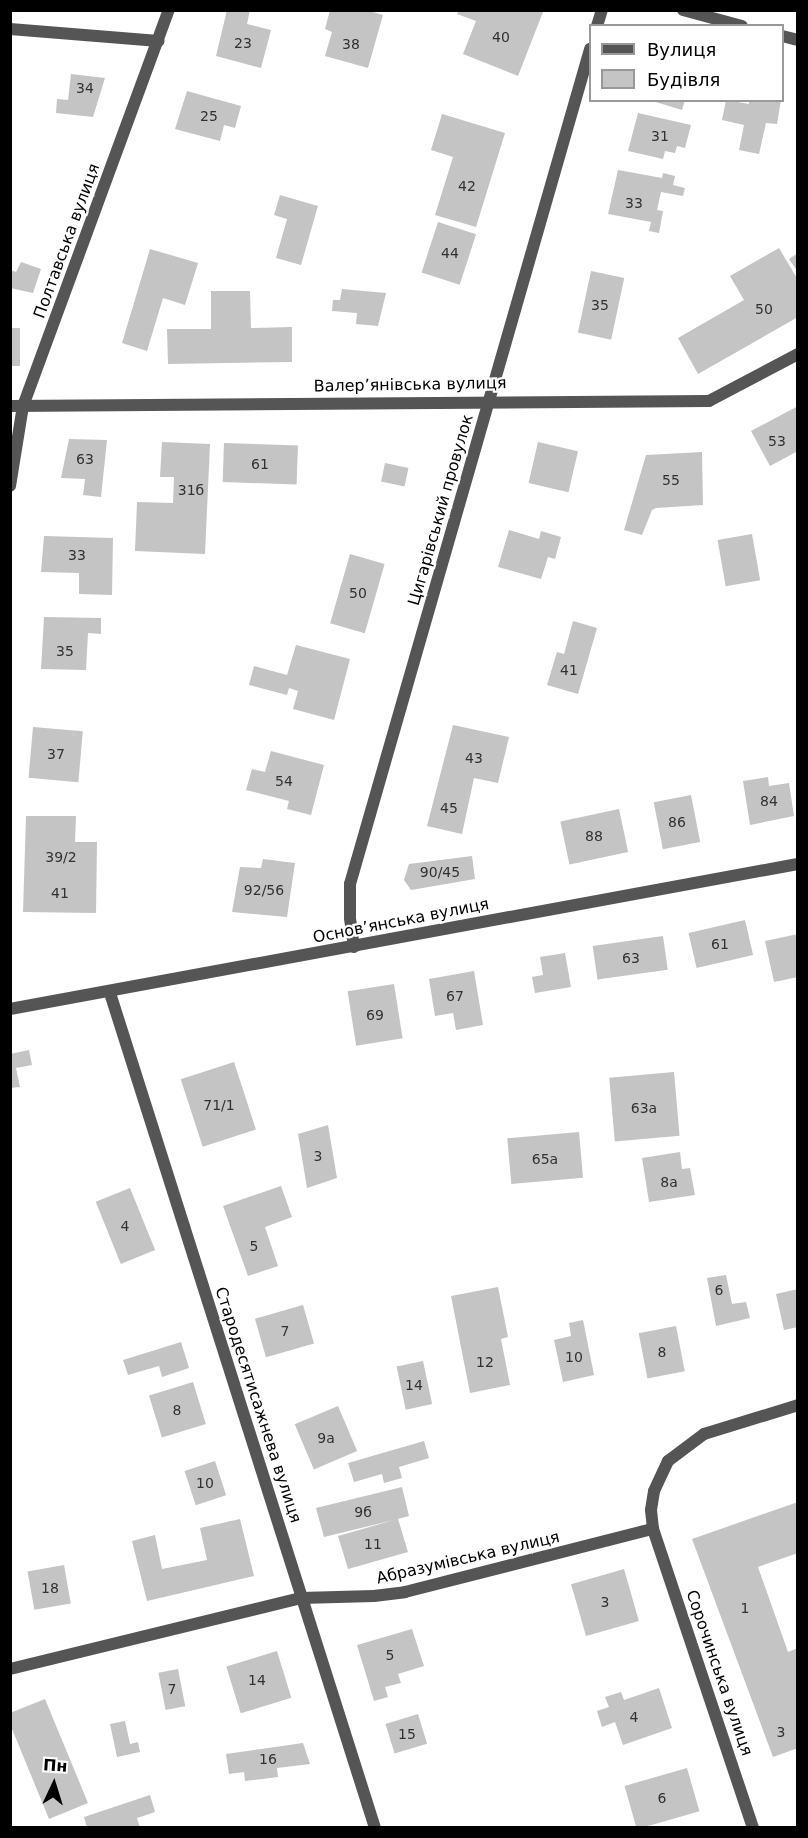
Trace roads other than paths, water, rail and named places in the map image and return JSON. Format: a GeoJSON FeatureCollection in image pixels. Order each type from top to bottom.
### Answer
{"type":"FeatureCollection","features":[{"type":"Feature","properties":{"kind":"street","name":"Полтавська вулиця"},"geometry":{"type":"LineString","coordinates":[[10,486],[17,406],[169,10]]}},
{"type":"Feature","properties":{"kind":"street"},"geometry":{"type":"LineString","coordinates":[[683,10],[735,24]]}},
{"type":"Feature","properties":{"kind":"street"},"geometry":{"type":"LineString","coordinates":[[10,29],[159,41]]}},
{"type":"Feature","properties":{"kind":"street","name":"Цигарівський провулок"},"geometry":{"type":"LineString","coordinates":[[354,947],[350,918],[350,884],[589,56]]}},
{"type":"Feature","properties":{"kind":"street","name":"Валер’янівська вулиця"},"geometry":{"type":"LineString","coordinates":[[17,406],[709,401],[798,354]]}},
{"type":"Feature","properties":{"kind":"street","name":"Основ’янська вулиця"},"geometry":{"type":"LineString","coordinates":[[10,1009],[110,993],[798,864]]}},
{"type":"Feature","properties":{"kind":"street","name":"Стародесятисажнева вулиця"},"geometry":{"type":"LineString","coordinates":[[110,993],[375,1827]]}},
{"type":"Feature","properties":{"kind":"street"},"geometry":{"type":"LineString","coordinates":[[653,1529],[651,1510],[654,1491],[668,1461],[704,1434],[798,1405]]}},
{"type":"Feature","properties":{"kind":"street","name":"Абразумівська вулиця"},"geometry":{"type":"LineString","coordinates":[[10,1669],[301,1598],[374,1596],[405,1592],[653,1529]]}},
{"type":"Feature","properties":{"kind":"street","name":"Сорочинська вулиця"},"geometry":{"type":"LineString","coordinates":[[653,1529],[753,1827]]}}]}
